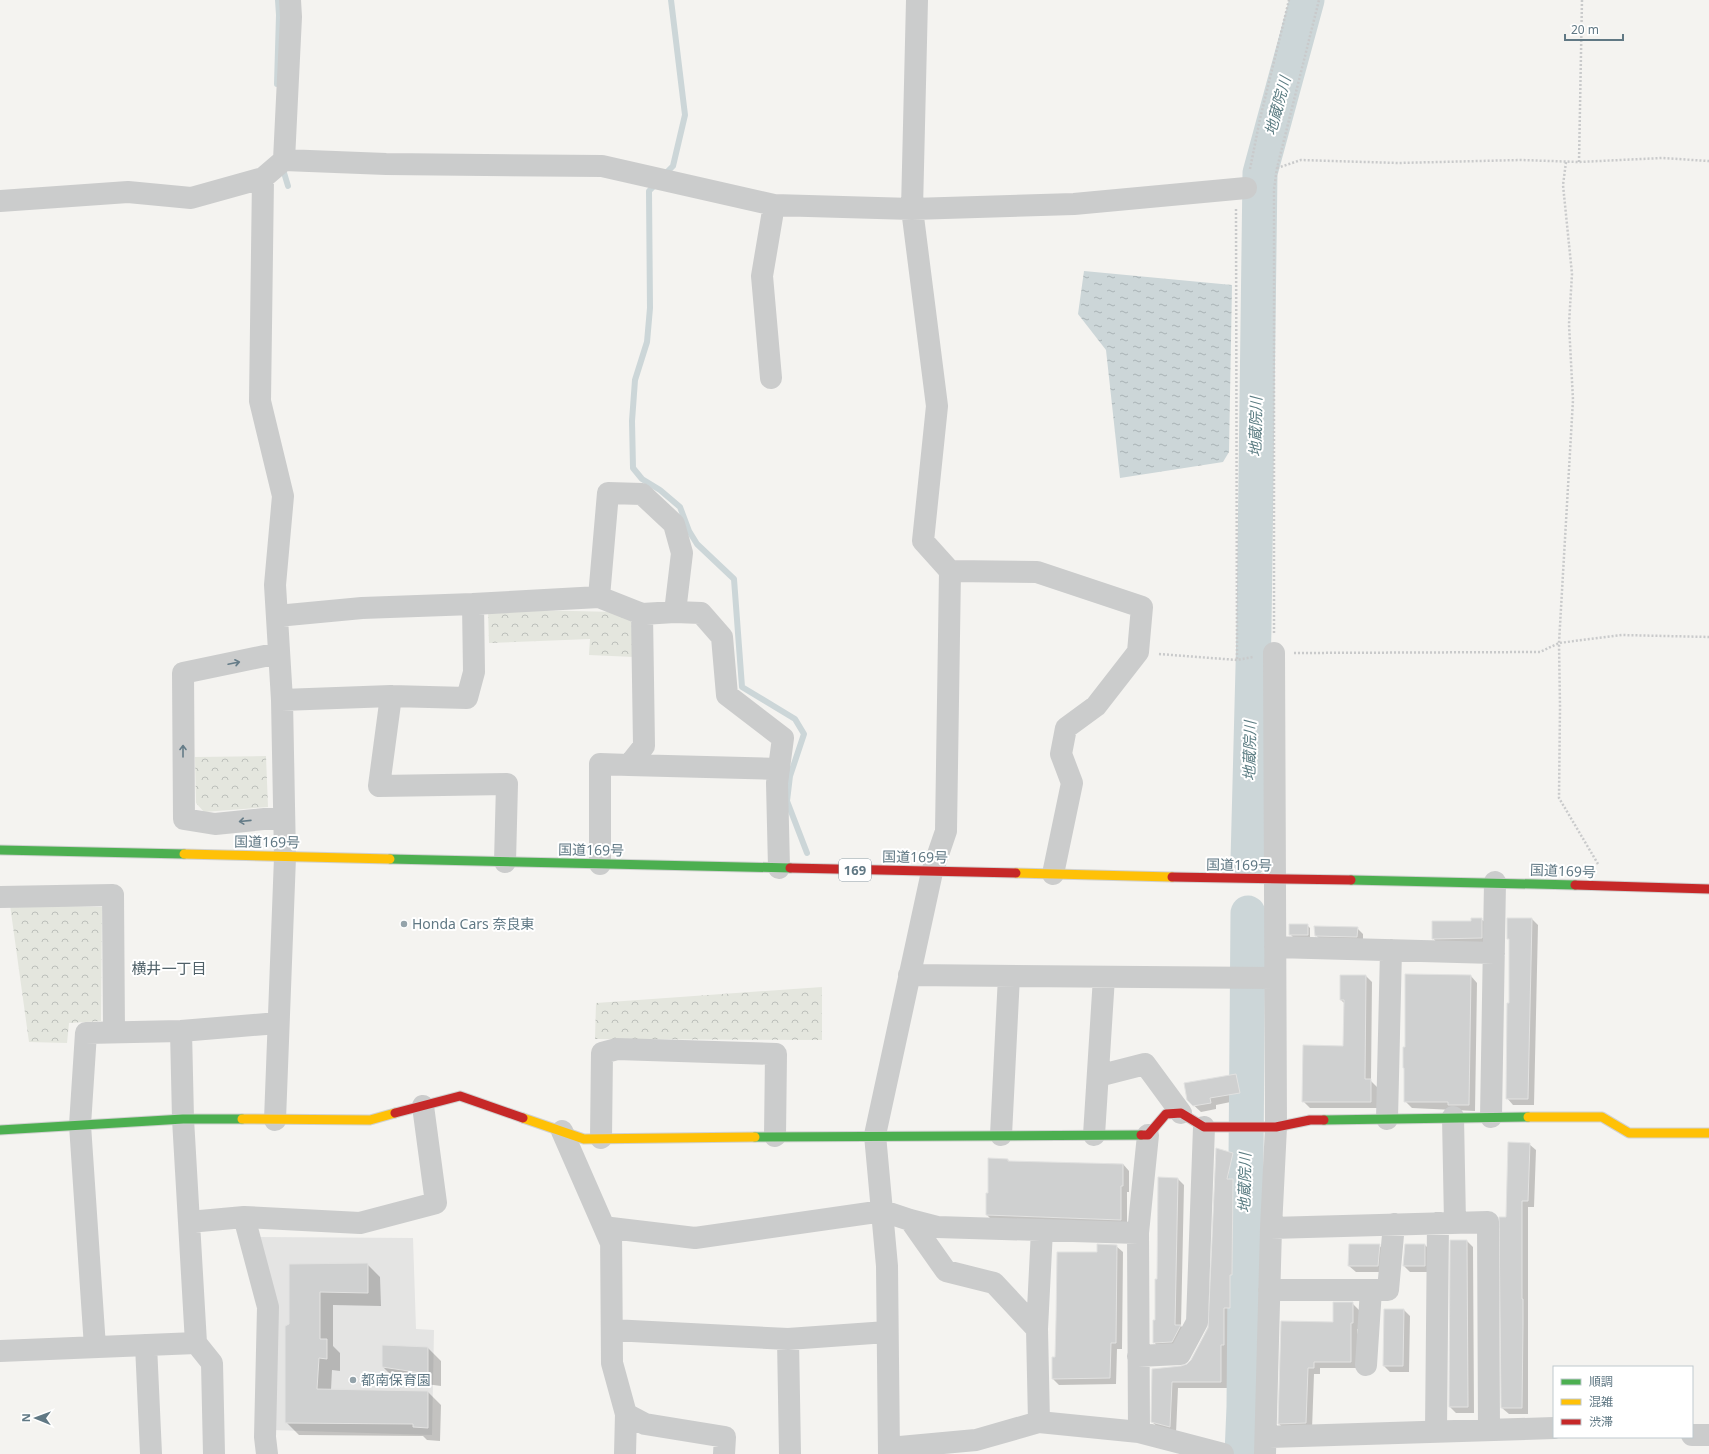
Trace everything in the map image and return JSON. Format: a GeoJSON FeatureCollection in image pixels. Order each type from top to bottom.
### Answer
{"type":"FeatureCollection","features":[{"type":"Feature","properties":{"kind":"main road","name":"国道169号"},"geometry":{"type":"LineString","coordinates":[[0,850],[932,872],[1495,882],[1611,887],[1709,889]]}},
{"type":"Feature","properties":{"kind":"main road"},"geometry":{"type":"LineString","coordinates":[[0,1130],[183,1119],[370,1120],[460,1096],[584,1139],[876,1135],[1148,1134],[1166,1114],[1181,1113],[1204,1128],[1267,1127],[1310,1120],[1453,1117],[1602,1117],[1629,1133],[1709,1133]]}},
{"type":"Feature","properties":{"kind":"street"},"geometry":{"type":"LineString","coordinates":[[284,160],[291,17],[290,0]]}},
{"type":"Feature","properties":{"kind":"street"},"geometry":{"type":"LineString","coordinates":[[917,0],[912,209],[937,406],[923,540],[950,571],[946,831],[932,872],[876,1135],[888,1266],[887,1332],[889,1451],[976,1447],[1039,1422],[1139,1432],[1222,1454]]}},
{"type":"Feature","properties":{"kind":"street"},"geometry":{"type":"LineString","coordinates":[[0,201],[128,192],[191,198],[263,178],[284,160],[386,164],[602,166],[774,205],[912,209],[1074,204],[1241,188]]}},
{"type":"Feature","properties":{"kind":"street"},"geometry":{"type":"LineString","coordinates":[[263,178],[260,401],[283,496],[275,585],[282,700],[285,856],[275,1120]]}},
{"type":"Feature","properties":{"kind":"street"},"geometry":{"type":"LineString","coordinates":[[771,378],[762,276],[774,205]]}},
{"type":"Feature","properties":{"kind":"street"},"geometry":{"type":"LineString","coordinates":[[599,597],[608,493],[642,494],[674,524],[682,553],[675,612]]}},
{"type":"Feature","properties":{"kind":"street"},"geometry":{"type":"LineString","coordinates":[[950,571],[1037,572],[1142,608],[1138,652],[1096,706],[1066,728],[1061,754],[1072,782],[1053,874]]}},
{"type":"Feature","properties":{"kind":"street"},"geometry":{"type":"LineString","coordinates":[[277,616],[362,608],[599,597],[642,614],[675,612],[701,613],[722,637],[727,695],[783,738],[777,783],[779,868]]}},
{"type":"Feature","properties":{"kind":"street"},"geometry":{"type":"LineString","coordinates":[[282,700],[390,696],[467,698],[474,672],[473,604]]}},
{"type":"Feature","properties":{"kind":"street"},"geometry":{"type":"LineString","coordinates":[[629,765],[644,746],[642,614]]}},
{"type":"Feature","properties":{"kind":"street"},"geometry":{"type":"LineString","coordinates":[[279,653],[183,673],[184,819],[215,824],[284,817]]}},
{"type":"Feature","properties":{"kind":"street"},"geometry":{"type":"LineString","coordinates":[[1274,653],[1275,947],[1256,978],[1267,1127],[1271,1228],[1265,1445],[1436,1431],[1553,1428]]}},
{"type":"Feature","properties":{"kind":"street"},"geometry":{"type":"LineString","coordinates":[[390,696],[379,786],[507,784],[505,862]]}},
{"type":"Feature","properties":{"kind":"street"},"geometry":{"type":"LineString","coordinates":[[600,864],[600,764],[779,769]]}},
{"type":"Feature","properties":{"kind":"street"},"geometry":{"type":"LineString","coordinates":[[1491,1117],[1495,882]]}},
{"type":"Feature","properties":{"kind":"street"},"geometry":{"type":"LineString","coordinates":[[0,897],[113,895],[114,1032]]}},
{"type":"Feature","properties":{"kind":"street"},"geometry":{"type":"LineString","coordinates":[[1275,947],[1494,953]]}},
{"type":"Feature","properties":{"kind":"street"},"geometry":{"type":"LineString","coordinates":[[1387,1119],[1391,950]]}},
{"type":"Feature","properties":{"kind":"street"},"geometry":{"type":"LineString","coordinates":[[909,975],[1256,978]]}},
{"type":"Feature","properties":{"kind":"street"},"geometry":{"type":"LineString","coordinates":[[1001,1135],[1009,976]]}},
{"type":"Feature","properties":{"kind":"street"},"geometry":{"type":"LineString","coordinates":[[1094,1135],[1104,977]]}},
{"type":"Feature","properties":{"kind":"street"},"geometry":{"type":"LineString","coordinates":[[95,1347],[80,1125],[86,1032],[181,1031],[278,1023]]}},
{"type":"Feature","properties":{"kind":"street"},"geometry":{"type":"LineString","coordinates":[[181,1031],[183,1119],[196,1343],[212,1363],[214,1454]]}},
{"type":"Feature","properties":{"kind":"street"},"geometry":{"type":"LineString","coordinates":[[601,1138],[602,1053],[617,1049],[776,1054],[775,1136]]}},
{"type":"Feature","properties":{"kind":"street"},"geometry":{"type":"LineString","coordinates":[[1098,1076],[1145,1064],[1181,1113]]}},
{"type":"Feature","properties":{"kind":"street"},"geometry":{"type":"LineString","coordinates":[[189,1222],[244,1217],[360,1224],[436,1203],[422,1106]]}},
{"type":"Feature","properties":{"kind":"street"},"geometry":{"type":"LineString","coordinates":[[1436,1431],[1446,1223],[1453,1117]]}},
{"type":"Feature","properties":{"kind":"street"},"geometry":{"type":"LineString","coordinates":[[1138,1356],[1180,1354],[1197,1322],[1204,1128]]}},
{"type":"Feature","properties":{"kind":"street"},"geometry":{"type":"LineString","coordinates":[[562,1131],[611,1243]]}},
{"type":"Feature","properties":{"kind":"street"},"geometry":{"type":"LineString","coordinates":[[1139,1432],[1138,1233],[1148,1134]]}},
{"type":"Feature","properties":{"kind":"street"},"geometry":{"type":"LineString","coordinates":[[625,1454],[626,1414],[612,1363],[611,1228],[695,1238],[883,1211],[937,1227],[1138,1233]]}},
{"type":"Feature","properties":{"kind":"street"},"geometry":{"type":"LineString","coordinates":[[244,1217],[268,1307],[265,1437],[266,1454]]}},
{"type":"Feature","properties":{"kind":"street"},"geometry":{"type":"LineString","coordinates":[[910,1220],[946,1271],[994,1284],[1036,1329]]}},
{"type":"Feature","properties":{"kind":"street"},"geometry":{"type":"LineString","coordinates":[[1271,1228],[1488,1222],[1489,1430]]}},
{"type":"Feature","properties":{"kind":"street"},"geometry":{"type":"LineString","coordinates":[[1269,1290],[1388,1290],[1394,1224]]}},
{"type":"Feature","properties":{"kind":"street"},"geometry":{"type":"LineString","coordinates":[[1039,1422],[1036,1329],[1042,1230]]}},
{"type":"Feature","properties":{"kind":"street"},"geometry":{"type":"LineString","coordinates":[[1366,1365],[1371,1290]]}},
{"type":"Feature","properties":{"kind":"street"},"geometry":{"type":"LineString","coordinates":[[612,1330],[788,1339],[887,1332]]}},
{"type":"Feature","properties":{"kind":"street"},"geometry":{"type":"LineString","coordinates":[[788,1339],[790,1454]]}},
{"type":"Feature","properties":{"kind":"street"},"geometry":{"type":"LineString","coordinates":[[0,1351],[196,1343]]}},
{"type":"Feature","properties":{"kind":"street"},"geometry":{"type":"LineString","coordinates":[[146,1345],[151,1454]]}},
{"type":"Feature","properties":{"kind":"street"},"geometry":{"type":"LineString","coordinates":[[626,1414],[645,1424],[725,1437],[724,1454]]}},
{"type":"Feature","properties":{"kind":"street"},"geometry":{"type":"LineString","coordinates":[[1693,1434],[1709,1436]]}},
{"type":"Feature","properties":{"kind":"path"},"geometry":{"type":"LineString","coordinates":[[1237,660],[1241,188],[1260,120],[1289,0]]}},
{"type":"Feature","properties":{"kind":"path"},"geometry":{"type":"LineString","coordinates":[[1274,653],[1274,189],[1277,168],[1319,0]]}},
{"type":"Feature","properties":{"kind":"path"},"geometry":{"type":"LineString","coordinates":[[1579,162],[1582,0]]}},
{"type":"Feature","properties":{"kind":"path"},"geometry":{"type":"LineString","coordinates":[[1277,168],[1301,160],[1398,163],[1521,160],[1579,162],[1662,158],[1709,161]]}},
{"type":"Feature","properties":{"kind":"path"},"geometry":{"type":"LineString","coordinates":[[1566,162],[1563,185],[1572,274],[1569,324],[1573,400],[1559,642],[1560,707],[1558,798],[1611,887]]}},
{"type":"Feature","properties":{"kind":"path"},"geometry":{"type":"LineString","coordinates":[[1268,189],[1274,189]]}},
{"type":"Feature","properties":{"kind":"path"},"geometry":{"type":"LineString","coordinates":[[1138,652],[1237,660],[1274,653],[1540,652],[1559,642],[1622,635],[1709,637]]}},
{"type":"Feature","properties":{"kind":"shaded area","name":"都南保育園"},"geometry":{"type":"Polygon","coordinates":[[[259,1237],[413,1238],[416,1329],[434,1330],[432,1435],[271,1430],[259,1237]]]}},
{"type":"Feature","properties":{"kind":"green space"},"geometry":{"type":"Polygon","coordinates":[[[488,609],[616,612],[631,620],[634,657],[589,655],[590,639],[489,643],[488,609]]]}},
{"type":"Feature","properties":{"kind":"green space"},"geometry":{"type":"Polygon","coordinates":[[[266,756],[268,807],[204,812],[196,803],[195,757],[266,756]]]}},
{"type":"Feature","properties":{"kind":"green space"},"geometry":{"type":"Polygon","coordinates":[[[10,905],[102,907],[101,1021],[69,1023],[67,1043],[29,1042],[10,905]]]}},
{"type":"Feature","properties":{"kind":"green space"},"geometry":{"type":"Polygon","coordinates":[[[822,987],[822,1040],[595,1039],[596,1003],[822,987]]]}},
{"type":"Feature","properties":{"kind":"water"},"geometry":{"type":"Polygon","coordinates":[[[1084,271],[1232,285],[1229,452],[1223,462],[1120,478],[1106,350],[1078,314],[1084,271]]]}},
{"type":"Feature","properties":{"kind":"building"},"geometry":{"type":"Polygon","coordinates":[[[1471,918],[1482,918],[1482,938],[1432,939],[1432,921],[1471,921],[1471,918]]]}},
{"type":"Feature","properties":{"kind":"building"},"geometry":{"type":"Polygon","coordinates":[[[1507,918],[1532,918],[1528,1099],[1506,1099],[1507,1003],[1509,1003],[1509,939],[1507,939],[1507,918]]]}},
{"type":"Feature","properties":{"kind":"building"},"geometry":{"type":"Polygon","coordinates":[[[1289,924],[1308,924],[1308,935],[1289,935],[1289,924]]]}},
{"type":"Feature","properties":{"kind":"building"},"geometry":{"type":"Polygon","coordinates":[[[1314,926],[1358,927],[1357,937],[1315,936],[1314,926]]]}},
{"type":"Feature","properties":{"kind":"building"},"geometry":{"type":"Polygon","coordinates":[[[1405,974],[1471,975],[1469,1105],[1448,1105],[1448,1102],[1404,1102],[1403,1047],[1405,1047],[1405,974]]]}},
{"type":"Feature","properties":{"kind":"building"},"geometry":{"type":"Polygon","coordinates":[[[1340,975],[1366,975],[1365,1079],[1371,1079],[1371,1102],[1302,1102],[1303,1045],[1343,1046],[1344,1000],[1340,1000],[1340,975]]]}},
{"type":"Feature","properties":{"kind":"building"},"geometry":{"type":"Polygon","coordinates":[[[1236,1074],[1240,1093],[1210,1098],[1211,1103],[1193,1106],[1187,1100],[1184,1083],[1236,1074]]]}},
{"type":"Feature","properties":{"kind":"building"},"geometry":{"type":"Polygon","coordinates":[[[1508,1142],[1530,1143],[1528,1201],[1522,1201],[1522,1408],[1501,1408],[1499,1217],[1506,1217],[1508,1142]]]}},
{"type":"Feature","properties":{"kind":"building"},"geometry":{"type":"Polygon","coordinates":[[[1216,1148],[1233,1153],[1227,1179],[1233,1179],[1232,1275],[1230,1275],[1230,1308],[1224,1308],[1224,1345],[1221,1345],[1221,1382],[1172,1382],[1170,1427],[1151,1422],[1152,1369],[1187,1364],[1191,1360],[1208,1328],[1216,1148]]]}},
{"type":"Feature","properties":{"kind":"building"},"geometry":{"type":"Polygon","coordinates":[[[988,1158],[1008,1159],[1008,1161],[1123,1164],[1123,1186],[1121,1186],[1121,1220],[986,1215],[986,1193],[988,1193],[988,1158]]]}},
{"type":"Feature","properties":{"kind":"building"},"geometry":{"type":"Polygon","coordinates":[[[1158,1177],[1178,1178],[1175,1325],[1181,1325],[1172,1342],[1153,1343],[1153,1320],[1155,1320],[1155,1279],[1157,1279],[1158,1177]]]}},
{"type":"Feature","properties":{"kind":"building"},"geometry":{"type":"Polygon","coordinates":[[[1450,1240],[1467,1240],[1468,1407],[1449,1407],[1450,1240]]]}},
{"type":"Feature","properties":{"kind":"building"},"geometry":{"type":"Polygon","coordinates":[[[1097,1244],[1117,1245],[1116,1343],[1111,1343],[1110,1378],[1052,1379],[1052,1357],[1055,1357],[1057,1252],[1097,1252],[1097,1244]]]}},
{"type":"Feature","properties":{"kind":"building"},"geometry":{"type":"Polygon","coordinates":[[[1349,1244],[1380,1244],[1378,1266],[1348,1266],[1349,1244]]]}},
{"type":"Feature","properties":{"kind":"building"},"geometry":{"type":"Polygon","coordinates":[[[1405,1244],[1425,1244],[1425,1266],[1403,1266],[1405,1244]]]}},
{"type":"Feature","properties":{"kind":"building"},"geometry":{"type":"Polygon","coordinates":[[[368,1263],[368,1293],[320,1292],[320,1339],[327,1339],[327,1359],[319,1358],[317,1389],[428,1391],[428,1428],[413,1427],[413,1424],[285,1423],[285,1326],[289,1324],[289,1264],[368,1263]]]}},
{"type":"Feature","properties":{"kind":"building"},"geometry":{"type":"Polygon","coordinates":[[[1333,1302],[1353,1302],[1353,1323],[1351,1323],[1351,1362],[1314,1362],[1314,1368],[1308,1368],[1306,1423],[1278,1424],[1281,1321],[1333,1322],[1333,1302]]]}},
{"type":"Feature","properties":{"kind":"building"},"geometry":{"type":"Polygon","coordinates":[[[1384,1309],[1404,1309],[1403,1366],[1383,1366],[1384,1309]]]}},
{"type":"Feature","properties":{"kind":"building"},"geometry":{"type":"Polygon","coordinates":[[[382,1345],[428,1347],[428,1374],[382,1367],[382,1345]]]}},
{"type":"Feature","properties":{"kind":"waterway"},"geometry":{"type":"LineString","coordinates":[[277,84],[278,0]]}},
{"type":"Feature","properties":{"kind":"waterway"},"geometry":{"type":"LineString","coordinates":[[664,175],[673,166],[685,115],[671,0]]}},
{"type":"Feature","properties":{"kind":"waterway","name":"地蔵院川"},"geometry":{"type":"LineString","coordinates":[[1248,861],[1254,629],[1260,173],[1307,0]]}},
{"type":"Feature","properties":{"kind":"waterway"},"geometry":{"type":"LineString","coordinates":[[282,166],[288,186]]}},
{"type":"Feature","properties":{"kind":"waterway"},"geometry":{"type":"LineString","coordinates":[[657,183],[649,191],[650,308],[647,342],[635,380],[632,421],[633,468],[642,479],[660,490],[680,507],[689,531],[697,544],[734,579],[742,687],[795,719],[804,734],[790,776],[787,801],[807,853]]}},
{"type":"Feature","properties":{"kind":"waterway","name":"地蔵院川"},"geometry":{"type":"LineString","coordinates":[[1242,1454],[1244,1407],[1248,913]]}},
{"type":"Feature","properties":{"kind":"traffic: fast"},"geometry":{"type":"LineString","coordinates":[[0,850],[184,854]]}},
{"type":"Feature","properties":{"kind":"traffic: fast"},"geometry":{"type":"LineString","coordinates":[[390,859],[790,868]]}},
{"type":"Feature","properties":{"kind":"traffic: fast"},"geometry":{"type":"LineString","coordinates":[[1351,880],[1575,885]]}},
{"type":"Feature","properties":{"kind":"traffic: fast"},"geometry":{"type":"LineString","coordinates":[[1324,1120],[1528,1117]]}},
{"type":"Feature","properties":{"kind":"traffic: fast"},"geometry":{"type":"LineString","coordinates":[[0,1130],[183,1119],[242,1119]]}},
{"type":"Feature","properties":{"kind":"traffic: fast"},"geometry":{"type":"LineString","coordinates":[[755,1137],[1141,1135]]}},
{"type":"Feature","properties":{"kind":"traffic: slow"},"geometry":{"type":"LineString","coordinates":[[184,854],[390,859]]}},
{"type":"Feature","properties":{"kind":"traffic: slow"},"geometry":{"type":"LineString","coordinates":[[1016,873],[1172,877]]}},
{"type":"Feature","properties":{"kind":"traffic: slow"},"geometry":{"type":"LineString","coordinates":[[242,1119],[370,1120],[395,1113]]}},
{"type":"Feature","properties":{"kind":"traffic: slow"},"geometry":{"type":"LineString","coordinates":[[1528,1117],[1602,1117],[1629,1133],[1709,1133]]}},
{"type":"Feature","properties":{"kind":"traffic: slow"},"geometry":{"type":"LineString","coordinates":[[523,1118],[584,1139],[755,1137]]}},
{"type":"Feature","properties":{"kind":"traffic: jam"},"geometry":{"type":"LineString","coordinates":[[790,868],[1016,873]]}},
{"type":"Feature","properties":{"kind":"traffic: jam"},"geometry":{"type":"LineString","coordinates":[[1172,877],[1351,880]]}},
{"type":"Feature","properties":{"kind":"traffic: jam"},"geometry":{"type":"LineString","coordinates":[[1575,885],[1709,889]]}},
{"type":"Feature","properties":{"kind":"traffic: jam"},"geometry":{"type":"LineString","coordinates":[[395,1113],[460,1096],[523,1118]]}},
{"type":"Feature","properties":{"kind":"traffic: jam"},"geometry":{"type":"LineString","coordinates":[[1141,1135],[1148,1135],[1166,1114],[1181,1113],[1204,1127],[1276,1127],[1310,1120],[1324,1120]]}},
{"type":"Feature","properties":{"kind":"place","name":"Honda Cars 奈良東"},"geometry":{"type":"Point","coordinates":[404,924]}},
{"type":"Feature","properties":{"kind":"place","name":"都南保育園"},"geometry":{"type":"Point","coordinates":[353,1380]}},
{"type":"Feature","properties":{"kind":"district","name":"横井一丁目"},"geometry":{"type":"Point","coordinates":[169,969]}}]}
